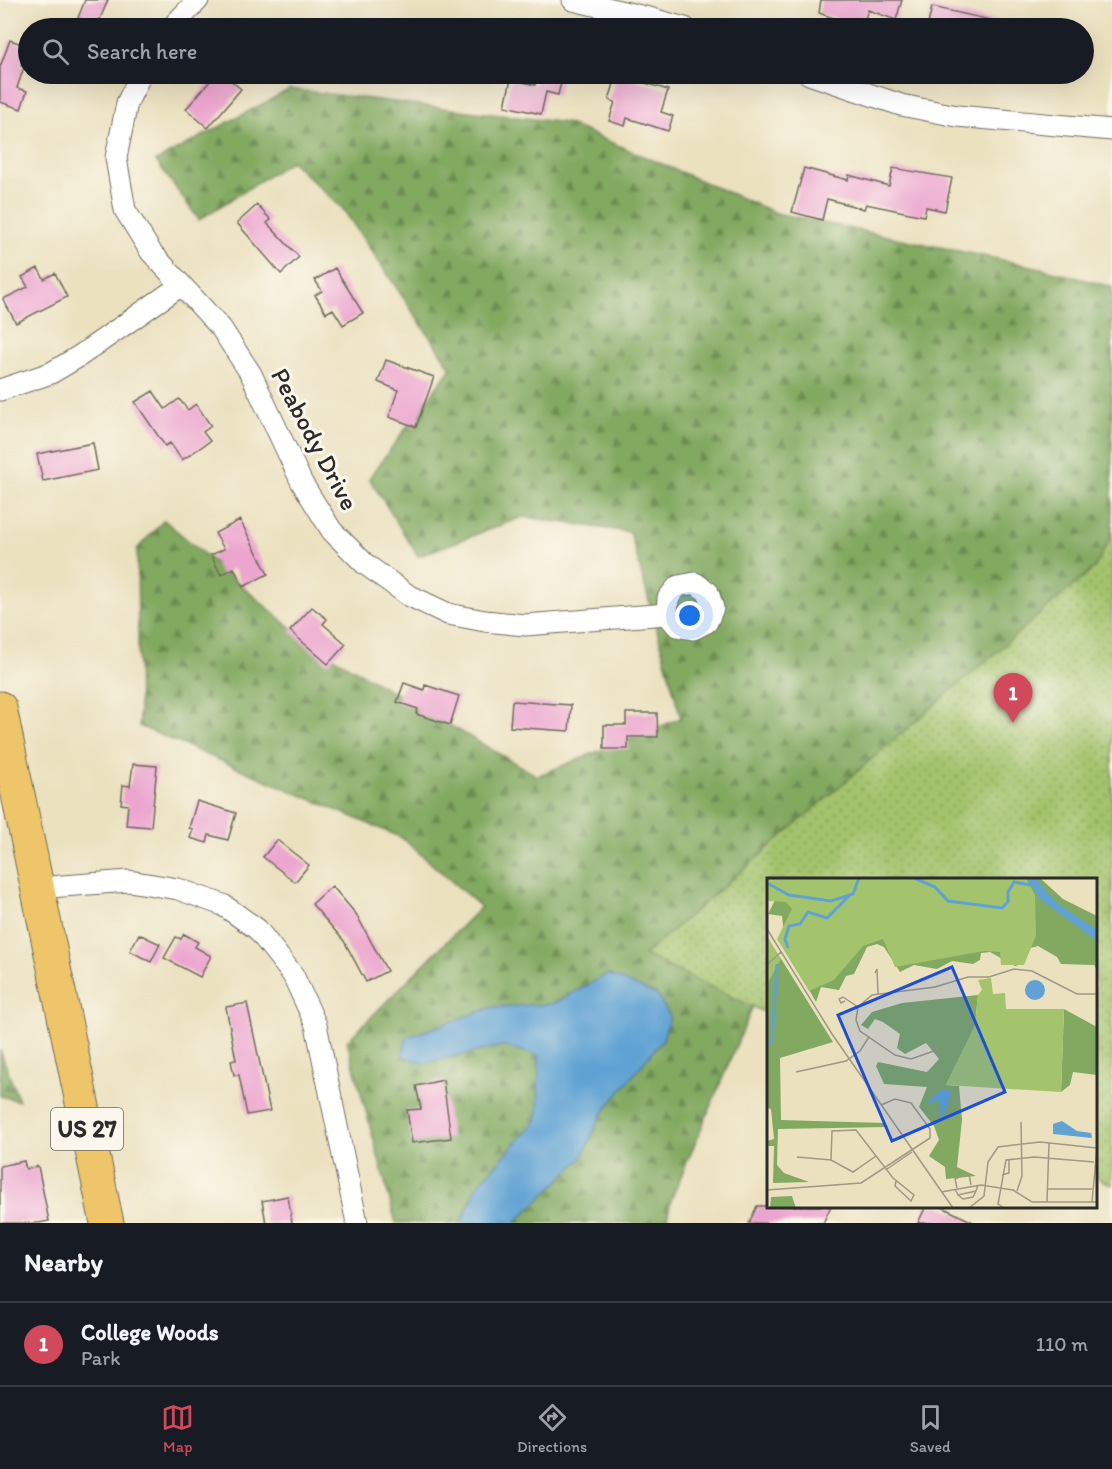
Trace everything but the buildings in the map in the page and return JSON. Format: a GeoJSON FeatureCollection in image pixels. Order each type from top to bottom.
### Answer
{"type":"FeatureCollection","features":[{"type":"Feature","properties":{"kind":"highway","name":"US 27"},"geometry":{"type":"LineString","coordinates":[[0,708],[107,1223]]}},
{"type":"Feature","properties":{"kind":"street"},"geometry":{"type":"LineString","coordinates":[[573,0],[649,18]]}},
{"type":"Feature","properties":{"kind":"street"},"geometry":{"type":"LineString","coordinates":[[180,18],[195,1]]}},
{"type":"Feature","properties":{"kind":"street","name":"Peabody Drive"},"geometry":{"type":"LineString","coordinates":[[136,84],[127,103],[116,158],[125,210],[151,252],[220,328],[251,374],[302,483],[332,531],[365,564],[408,596],[448,614],[525,625],[667,614]]}},
{"type":"Feature","properties":{"kind":"street"},"geometry":{"type":"LineString","coordinates":[[839,84],[901,105],[957,116],[1112,130]]}},
{"type":"Feature","properties":{"kind":"street"},"geometry":{"type":"LineString","coordinates":[[0,390],[51,373],[78,357],[180,286]]}},
{"type":"Feature","properties":{"kind":"street"},"geometry":{"type":"LineString","coordinates":[[36,888],[129,881],[178,889],[223,905],[257,929],[293,975],[316,1025],[357,1223]]}},
{"type":"Feature","properties":{"kind":"green space"},"geometry":{"type":"Polygon","coordinates":[[[290,89],[566,123],[776,213],[1041,268],[1112,287],[1112,535],[1095,567],[644,955],[753,1006],[671,1200],[666,1223],[396,1223],[347,1041],[481,907],[402,838],[139,726],[137,549],[164,520],[309,643],[537,776],[681,718],[630,532],[523,517],[418,556],[369,478],[451,368],[343,209],[291,161],[199,220],[156,161],[290,89]]]}},
{"type":"Feature","properties":{"kind":"green space"},"geometry":{"type":"Polygon","coordinates":[[[1112,535],[1112,1185],[1097,1178],[1097,878],[767,878],[767,1014],[644,955],[1095,567],[1112,535]]]}},
{"type":"Feature","properties":{"kind":"green space"},"geometry":{"type":"Polygon","coordinates":[[[0,1050],[19,1101],[0,1096],[0,1050]]]}},
{"type":"Feature","properties":{"kind":"water"},"geometry":{"type":"Polygon","coordinates":[[[608,974],[657,995],[670,1016],[663,1039],[602,1114],[582,1158],[518,1220],[514,1223],[461,1223],[478,1185],[538,1118],[539,1056],[503,1046],[424,1063],[402,1056],[407,1037],[493,1007],[552,1004],[608,974]]]}},
{"type":"Feature","properties":{"kind":"place","name":"College Woods"},"geometry":{"type":"Point","coordinates":[1013,723]}}]}
